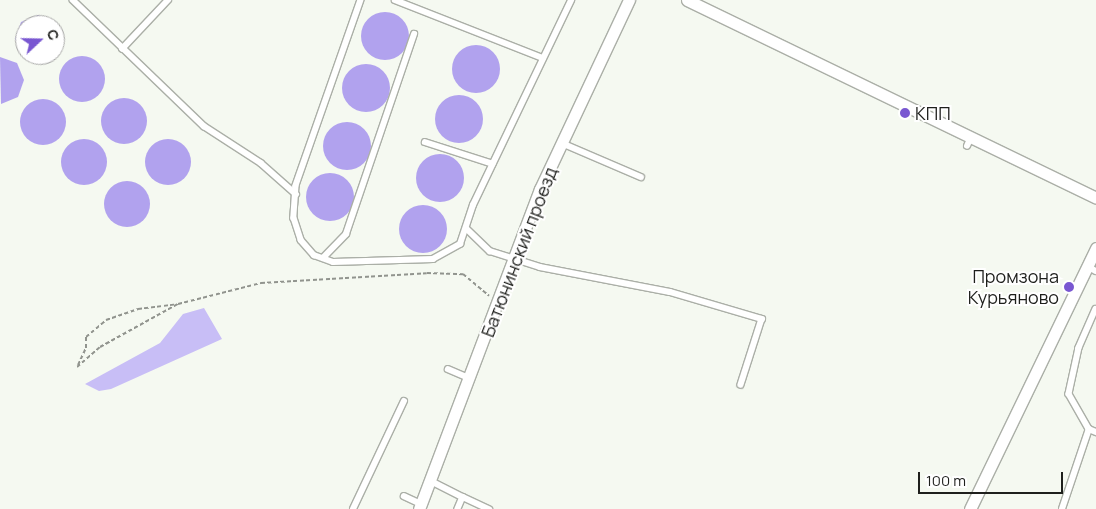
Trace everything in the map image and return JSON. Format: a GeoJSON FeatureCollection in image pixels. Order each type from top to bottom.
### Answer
{"type":"FeatureCollection","features":[{"type":"Feature","properties":{"kind":"street","name":"Батюнинский проезд"},"geometry":{"type":"LineString","coordinates":[[420,507],[470,379],[540,188],[629,0]]}},
{"type":"Feature","properties":{"kind":"street"},"geometry":{"type":"LineString","coordinates":[[688,0],[969,142],[1091,199]]}},
{"type":"Feature","properties":{"kind":"street"},"geometry":{"type":"LineString","coordinates":[[970,509],[1091,269],[1096,248]]}},
{"type":"Feature","properties":{"kind":"lane"},"geometry":{"type":"LineString","coordinates":[[73,0],[204,126],[261,163],[296,194]]}},
{"type":"Feature","properties":{"kind":"lane"},"geometry":{"type":"LineString","coordinates":[[122,49],[168,0]]}},
{"type":"Feature","properties":{"kind":"lane"},"geometry":{"type":"LineString","coordinates":[[361,0],[296,194],[294,218],[300,240],[314,255],[333,262],[434,259],[460,244],[467,230],[473,205],[572,0]]}},
{"type":"Feature","properties":{"kind":"lane"},"geometry":{"type":"LineString","coordinates":[[395,0],[543,58]]}},
{"type":"Feature","properties":{"kind":"lane"},"geometry":{"type":"LineString","coordinates":[[323,258],[346,234],[414,34]]}},
{"type":"Feature","properties":{"kind":"lane"},"geometry":{"type":"LineString","coordinates":[[425,142],[493,164]]}},
{"type":"Feature","properties":{"kind":"lane"},"geometry":{"type":"LineString","coordinates":[[562,143],[641,177]]}},
{"type":"Feature","properties":{"kind":"lane"},"geometry":{"type":"LineString","coordinates":[[467,230],[490,251],[597,280],[670,292],[762,319],[741,385]]}},
{"type":"Feature","properties":{"kind":"lane"},"geometry":{"type":"LineString","coordinates":[[1096,309],[1079,348],[1069,394],[1089,429],[1096,432]]}},
{"type":"Feature","properties":{"kind":"lane"},"geometry":{"type":"LineString","coordinates":[[448,369],[470,379]]}},
{"type":"Feature","properties":{"kind":"lane"},"geometry":{"type":"LineString","coordinates":[[353,509],[404,401]]}},
{"type":"Feature","properties":{"kind":"lane"},"geometry":{"type":"LineString","coordinates":[[1062,509],[1089,429]]}},
{"type":"Feature","properties":{"kind":"lane"},"geometry":{"type":"LineString","coordinates":[[431,481],[489,509]]}},
{"type":"Feature","properties":{"kind":"lane"},"geometry":{"type":"LineString","coordinates":[[404,496],[420,507]]}},
{"type":"Feature","properties":{"kind":"lane"},"geometry":{"type":"LineString","coordinates":[[458,509],[463,497]]}},
{"type":"Feature","properties":{"kind":"path"},"geometry":{"type":"LineString","coordinates":[[178,304],[100,347],[77,367],[86,348],[86,337],[106,320],[138,309],[178,304],[261,282],[427,273],[463,274],[485,291],[497,307]]}},
{"type":"Feature","properties":{"kind":"shaded area"},"geometry":{"type":"Polygon","coordinates":[[[385,12],[394,14],[402,19],[407,27],[409,36],[407,45],[402,53],[394,58],[385,60],[376,58],[368,53],[363,45],[361,36],[363,27],[368,19],[376,14],[385,12]]]}},
{"type":"Feature","properties":{"kind":"shaded area"},"geometry":{"type":"Polygon","coordinates":[[[476,45],[485,47],[493,52],[498,60],[500,69],[498,78],[493,86],[485,91],[476,93],[467,91],[459,86],[454,78],[452,69],[454,60],[459,52],[467,47],[476,45]]]}},
{"type":"Feature","properties":{"kind":"shaded area"},"geometry":{"type":"Polygon","coordinates":[[[0,57],[18,65],[24,80],[18,97],[1,104],[0,57]]]}},
{"type":"Feature","properties":{"kind":"shaded area"},"geometry":{"type":"Polygon","coordinates":[[[73,57],[91,57],[101,66],[105,74],[104,88],[91,101],[73,101],[60,88],[60,70],[73,57]]]}},
{"type":"Feature","properties":{"kind":"shaded area"},"geometry":{"type":"Polygon","coordinates":[[[366,64],[375,66],[383,71],[388,79],[390,88],[388,97],[383,105],[375,110],[366,112],[357,110],[349,105],[344,97],[342,88],[344,79],[349,71],[357,66],[366,64]]]}},
{"type":"Feature","properties":{"kind":"shaded area"},"geometry":{"type":"Polygon","coordinates":[[[459,95],[468,97],[476,102],[481,110],[483,119],[481,128],[476,136],[468,141],[459,143],[450,141],[442,136],[437,128],[435,119],[437,110],[442,102],[450,97],[459,95]]]}},
{"type":"Feature","properties":{"kind":"shaded area"},"geometry":{"type":"Polygon","coordinates":[[[129,98],[133,99],[143,108],[146,112],[146,130],[137,140],[129,144],[119,144],[111,140],[102,130],[101,116],[105,108],[115,99],[129,98]]]}},
{"type":"Feature","properties":{"kind":"shaded area"},"geometry":{"type":"Polygon","coordinates":[[[48,99],[52,100],[62,109],[65,113],[65,131],[56,141],[48,145],[38,145],[30,141],[21,131],[20,117],[24,109],[34,100],[48,99]]]}},
{"type":"Feature","properties":{"kind":"shaded area"},"geometry":{"type":"Polygon","coordinates":[[[347,122],[356,124],[364,129],[369,137],[371,146],[369,155],[364,163],[356,168],[347,170],[338,168],[330,163],[325,155],[323,146],[325,137],[330,129],[338,124],[347,122]]]}},
{"type":"Feature","properties":{"kind":"shaded area"},"geometry":{"type":"Polygon","coordinates":[[[89,139],[93,140],[103,149],[106,153],[106,171],[97,181],[89,185],[79,185],[71,181],[62,171],[61,157],[65,149],[75,140],[89,139]]]}},
{"type":"Feature","properties":{"kind":"shaded area"},"geometry":{"type":"Polygon","coordinates":[[[173,139],[177,140],[187,149],[190,153],[190,171],[181,181],[173,185],[163,185],[155,181],[146,171],[145,157],[149,149],[159,140],[173,139]]]}},
{"type":"Feature","properties":{"kind":"shaded area"},"geometry":{"type":"Polygon","coordinates":[[[440,154],[449,156],[457,161],[462,169],[464,178],[462,187],[457,195],[449,200],[440,202],[431,200],[423,195],[418,187],[416,178],[418,169],[423,161],[431,156],[440,154]]]}},
{"type":"Feature","properties":{"kind":"shaded area"},"geometry":{"type":"Polygon","coordinates":[[[330,173],[339,175],[347,180],[352,188],[354,197],[352,206],[347,214],[339,219],[330,221],[321,219],[313,214],[308,206],[306,197],[308,188],[313,180],[321,175],[330,173]]]}},
{"type":"Feature","properties":{"kind":"shaded area"},"geometry":{"type":"Polygon","coordinates":[[[132,181],[136,182],[146,191],[149,195],[149,213],[140,223],[132,227],[122,227],[114,223],[105,213],[104,199],[108,191],[118,182],[132,181]]]}},
{"type":"Feature","properties":{"kind":"shaded area"},"geometry":{"type":"Polygon","coordinates":[[[423,205],[432,207],[440,212],[445,220],[447,229],[445,238],[440,246],[432,251],[423,253],[414,251],[406,246],[401,238],[399,229],[401,220],[406,212],[414,207],[423,205]]]}},
{"type":"Feature","properties":{"kind":"shaded area"},"geometry":{"type":"Polygon","coordinates":[[[204,308],[222,339],[111,389],[99,391],[85,384],[160,343],[183,314],[204,308]]]}},
{"type":"Feature","properties":{"kind":"place","name":"КПП"},"geometry":{"type":"Point","coordinates":[905,113]}},
{"type":"Feature","properties":{"kind":"place","name":"Промзона Курьяново"},"geometry":{"type":"Point","coordinates":[1069,287]}}]}
